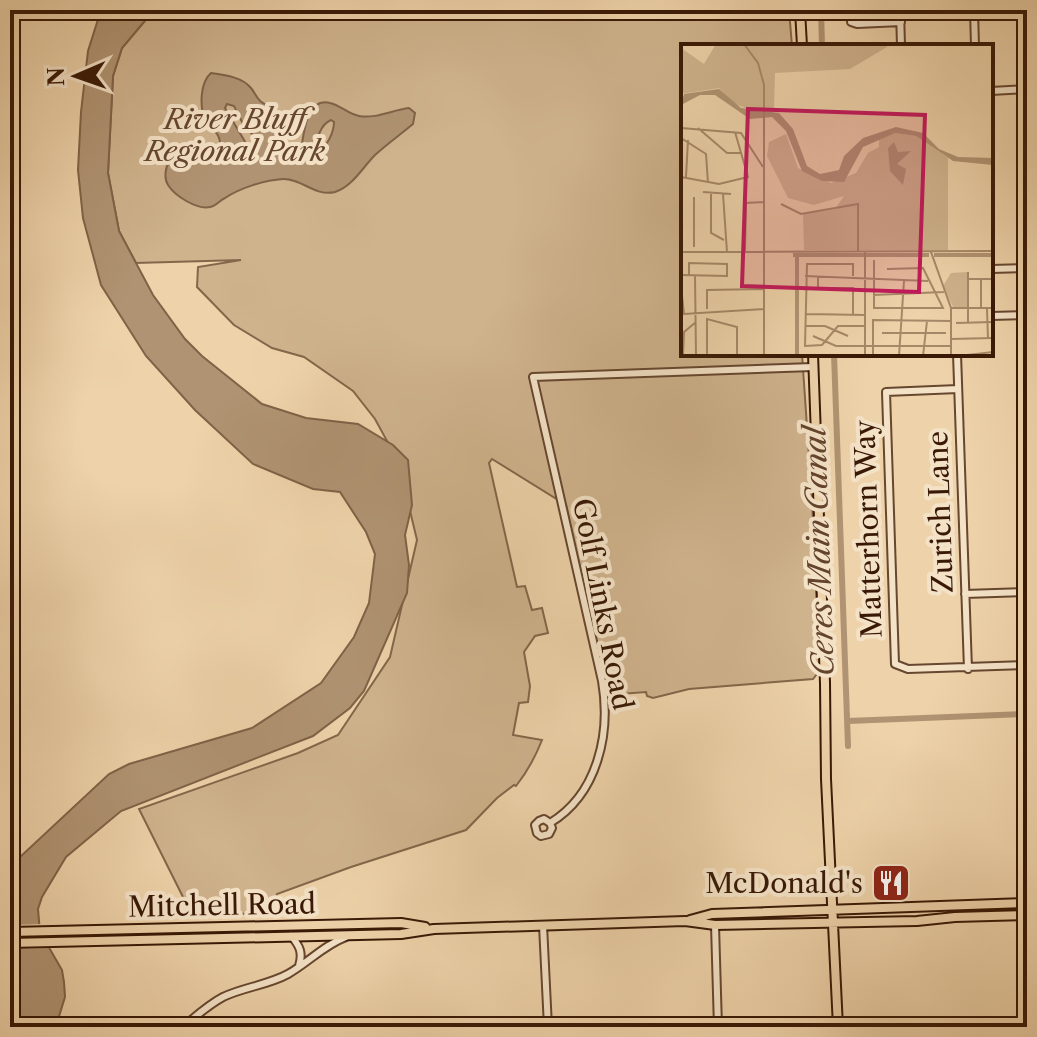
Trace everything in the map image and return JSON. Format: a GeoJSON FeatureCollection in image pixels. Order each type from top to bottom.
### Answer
{"type":"FeatureCollection","features":[{"type":"Feature","properties":{"kind":"main road"},"geometry":{"type":"LineString","coordinates":[[800,10],[802,44]]}},
{"type":"Feature","properties":{"kind":"main road"},"geometry":{"type":"LineString","coordinates":[[813,356],[831,911],[838,1027]]}},
{"type":"Feature","properties":{"kind":"main road","name":"Mitchell Road"},"geometry":{"type":"LineString","coordinates":[[685,921],[712,914],[1027,903]]}},
{"type":"Feature","properties":{"kind":"main road","name":"Mitchell Road"},"geometry":{"type":"LineString","coordinates":[[10,943],[401,934],[434,929],[685,921],[715,925],[917,921],[1027,915]]}},
{"type":"Feature","properties":{"kind":"main road","name":"Mitchell Road"},"geometry":{"type":"LineString","coordinates":[[10,932],[401,923],[434,929]]}},
{"type":"Feature","properties":{"kind":"street"},"geometry":{"type":"LineString","coordinates":[[900,10],[901,44]]}},
{"type":"Feature","properties":{"kind":"street"},"geometry":{"type":"LineString","coordinates":[[974,10],[975,44]]}},
{"type":"Feature","properties":{"kind":"street"},"geometry":{"type":"LineString","coordinates":[[851,22],[901,22]]}},
{"type":"Feature","properties":{"kind":"street"},"geometry":{"type":"LineString","coordinates":[[993,91],[1027,89]]}},
{"type":"Feature","properties":{"kind":"street"},"geometry":{"type":"LineString","coordinates":[[993,269],[1027,268]]}},
{"type":"Feature","properties":{"kind":"street"},"geometry":{"type":"LineString","coordinates":[[993,316],[1027,315]]}},
{"type":"Feature","properties":{"kind":"street","name":"Zurich Lane"},"geometry":{"type":"LineString","coordinates":[[957,356],[968,669]]}},
{"type":"Feature","properties":{"kind":"street","name":"Golf Links Road"},"geometry":{"type":"LineString","coordinates":[[550,823],[573,804],[590,778],[601,750],[605,710],[602,681],[533,377],[813,367]]}},
{"type":"Feature","properties":{"kind":"street","name":"Matterhorn Way"},"geometry":{"type":"LineString","coordinates":[[958,389],[886,392],[895,664],[908,669],[968,669]]}},
{"type":"Feature","properties":{"kind":"street"},"geometry":{"type":"LineString","coordinates":[[965,594],[1027,592]]}},
{"type":"Feature","properties":{"kind":"street"},"geometry":{"type":"LineString","coordinates":[[968,669],[1027,665]]}},
{"type":"Feature","properties":{"kind":"street"},"geometry":{"type":"LineString","coordinates":[[543,925],[548,1027]]}},
{"type":"Feature","properties":{"kind":"street"},"geometry":{"type":"LineString","coordinates":[[715,925],[718,1027]]}},
{"type":"Feature","properties":{"kind":"street"},"geometry":{"type":"LineString","coordinates":[[183,1027],[204,1009],[225,997],[274,981],[332,942],[349,935]]}},
{"type":"Feature","properties":{"kind":"street"},"geometry":{"type":"LineString","coordinates":[[291,936],[302,952],[299,966]]}},
{"type":"Feature","properties":{"kind":"street"},"geometry":{"type":"LineString","coordinates":[[813,1027],[838,1027]]}},
{"type":"Feature","properties":{"kind":"green space","name":"River Bluff Regional Park"},"geometry":{"type":"Polygon","coordinates":[[[154,10],[789,10],[792,44],[681,44],[681,356],[802,356],[820,670],[813,679],[689,689],[653,698],[646,692],[607,695],[566,505],[492,459],[489,463],[517,587],[525,586],[532,610],[542,608],[548,633],[535,636],[524,652],[530,686],[528,702],[519,703],[513,735],[542,740],[524,775],[516,786],[497,798],[466,830],[277,894],[271,916],[189,909],[139,809],[298,753],[338,735],[390,657],[417,540],[398,461],[375,419],[353,391],[304,357],[272,348],[234,325],[197,287],[198,267],[241,260],[136,263],[119,231],[108,173],[113,76],[122,48],[154,10]]]}},
{"type":"Feature","properties":{"kind":"shaded area"},"geometry":{"type":"Polygon","coordinates":[[[101,10],[154,10],[122,48],[113,76],[108,173],[119,231],[153,295],[185,339],[262,404],[306,418],[358,424],[393,445],[408,460],[412,505],[405,535],[409,565],[407,593],[364,691],[350,708],[313,736],[121,811],[66,857],[38,909],[40,932],[62,970],[64,982],[65,997],[57,1023],[55,1027],[10,1027],[10,938],[18,894],[14,870],[20,857],[109,774],[129,764],[252,728],[321,683],[354,637],[369,603],[375,554],[366,532],[340,492],[313,489],[253,464],[195,410],[146,356],[101,285],[83,218],[78,170],[88,51],[101,10]]]}},
{"type":"Feature","properties":{"kind":"shaded area"},"geometry":{"type":"Polygon","coordinates":[[[211,73],[238,79],[251,88],[261,102],[275,109],[288,154],[298,154],[301,150],[311,111],[322,103],[334,104],[365,117],[409,108],[415,113],[413,124],[375,155],[352,181],[335,192],[321,192],[290,179],[276,180],[245,188],[212,206],[199,206],[181,198],[171,189],[166,174],[173,158],[206,155],[220,148],[218,135],[206,121],[202,109],[207,77],[211,73]],[[227,104],[225,108],[250,150],[256,151],[260,145],[257,139],[244,126],[234,106],[227,104]],[[331,120],[320,132],[316,145],[318,152],[331,135],[334,122],[331,120]]]}},
{"type":"Feature","properties":{"kind":"pier"},"geometry":{"type":"Polygon","coordinates":[[[43,924],[54,948],[10,949],[10,925],[43,924]]]}},
{"type":"Feature","properties":{"kind":"waterway","name":"Ceres Main Canal"},"geometry":{"type":"LineString","coordinates":[[821,10],[822,44]]}},
{"type":"Feature","properties":{"kind":"waterway","name":"Ceres Main Canal"},"geometry":{"type":"LineString","coordinates":[[834,356],[848,746]]}},
{"type":"Feature","properties":{"kind":"waterway"},"geometry":{"type":"LineString","coordinates":[[848,721],[1027,714]]}},
{"type":"Feature","properties":{"kind":"place","name":"McDonald's"},"geometry":{"type":"Point","coordinates":[891,883]}}]}
